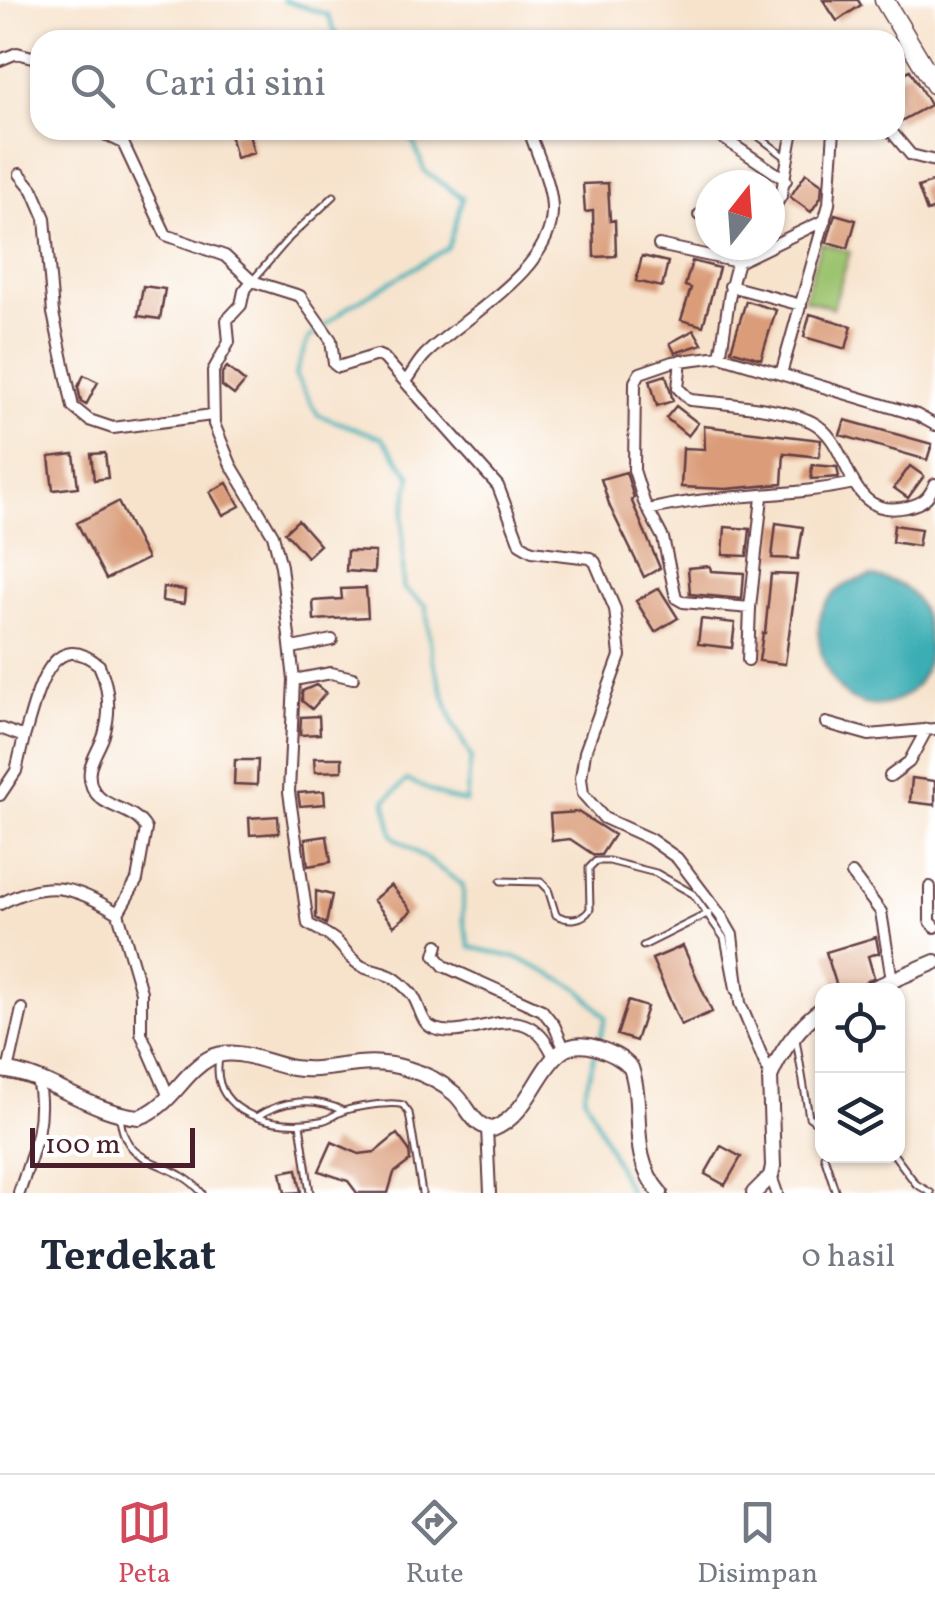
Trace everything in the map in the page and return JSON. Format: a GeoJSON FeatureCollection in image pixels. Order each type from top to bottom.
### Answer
{"type":"FeatureCollection","features":[{"type":"Feature","properties":{"kind":"highway"},"geometry":{"type":"LineString","coordinates":[[884,0],[897,30]]}},
{"type":"Feature","properties":{"kind":"highway"},"geometry":{"type":"LineString","coordinates":[[905,44],[935,85]]}},
{"type":"Feature","properties":{"kind":"main road"},"geometry":{"type":"LineString","coordinates":[[884,983],[935,962]]}},
{"type":"Feature","properties":{"kind":"main road"},"geometry":{"type":"LineString","coordinates":[[754,1193],[771,1176],[774,1147],[770,1077],[795,1036],[815,1016]]}},
{"type":"Feature","properties":{"kind":"main road"},"geometry":{"type":"LineString","coordinates":[[4,1071],[120,1113],[143,1116],[169,1097],[206,1060],[220,1055],[244,1055],[300,1069],[361,1062],[399,1066],[448,1088],[462,1100],[479,1125],[487,1128],[502,1125],[526,1102],[558,1052],[586,1044],[613,1054],[632,1072],[638,1147],[650,1181],[660,1193]]}},
{"type":"Feature","properties":{"kind":"street"},"geometry":{"type":"LineString","coordinates":[[0,60],[17,53],[30,57]]}},
{"type":"Feature","properties":{"kind":"street"},"geometry":{"type":"LineString","coordinates":[[120,140],[164,232],[225,256],[252,281],[300,296],[331,340],[334,364],[338,367],[380,355],[407,380],[501,490],[520,544],[532,550],[596,562],[615,609],[620,656],[585,752],[581,778],[584,794],[604,818],[662,846],[695,878],[732,935],[740,1003],[770,1077]]}},
{"type":"Feature","properties":{"kind":"street"},"geometry":{"type":"LineString","coordinates":[[407,380],[426,353],[524,268],[547,234],[552,204],[532,140]]}},
{"type":"Feature","properties":{"kind":"street"},"geometry":{"type":"LineString","coordinates":[[727,140],[786,180]]}},
{"type":"Feature","properties":{"kind":"street"},"geometry":{"type":"LineString","coordinates":[[785,183],[792,140]]}},
{"type":"Feature","properties":{"kind":"street"},"geometry":{"type":"LineString","coordinates":[[780,374],[833,189],[834,140]]}},
{"type":"Feature","properties":{"kind":"street"},"geometry":{"type":"LineString","coordinates":[[898,140],[911,155],[935,161]]}},
{"type":"Feature","properties":{"kind":"street"},"geometry":{"type":"LineString","coordinates":[[20,174],[33,190],[45,218],[53,313],[73,407],[89,420],[113,428],[212,415]]}},
{"type":"Feature","properties":{"kind":"street"},"geometry":{"type":"LineString","coordinates":[[659,245],[738,262],[825,220]]}},
{"type":"Feature","properties":{"kind":"street"},"geometry":{"type":"LineString","coordinates":[[720,356],[730,286],[738,262]]}},
{"type":"Feature","properties":{"kind":"street"},"geometry":{"type":"LineString","coordinates":[[252,281],[244,291],[241,305],[227,320],[229,342],[212,371],[212,415],[222,449],[276,542],[294,680],[289,792],[310,925],[330,936],[360,965],[392,975],[414,996],[422,1019],[430,1027],[449,1030],[517,1023],[558,1052]]}},
{"type":"Feature","properties":{"kind":"street"},"geometry":{"type":"LineString","coordinates":[[730,286],[800,304]]}},
{"type":"Feature","properties":{"kind":"street"},"geometry":{"type":"LineString","coordinates":[[750,608],[683,602],[676,598],[663,538],[636,480],[633,460],[635,382],[644,370],[681,360],[720,356],[917,415],[935,425]]}},
{"type":"Feature","properties":{"kind":"street"},"geometry":{"type":"LineString","coordinates":[[681,360],[677,384],[684,396],[811,422],[828,436],[854,482],[873,505],[884,509],[923,502],[935,484]]}},
{"type":"Feature","properties":{"kind":"street"},"geometry":{"type":"LineString","coordinates":[[648,510],[698,498],[762,497],[854,482]]}},
{"type":"Feature","properties":{"kind":"street"},"geometry":{"type":"LineString","coordinates":[[748,660],[762,497]]}},
{"type":"Feature","properties":{"kind":"street"},"geometry":{"type":"LineString","coordinates":[[292,648],[332,640]]}},
{"type":"Feature","properties":{"kind":"street"},"geometry":{"type":"LineString","coordinates":[[0,794],[16,771],[41,681],[52,664],[71,653],[95,662],[103,674],[109,704],[102,739],[89,770],[91,783],[102,800],[132,812],[146,829],[137,880],[118,913]]}},
{"type":"Feature","properties":{"kind":"street"},"geometry":{"type":"LineString","coordinates":[[294,680],[332,673],[353,678]]}},
{"type":"Feature","properties":{"kind":"street"},"geometry":{"type":"LineString","coordinates":[[826,723],[869,734],[931,729]]}},
{"type":"Feature","properties":{"kind":"street"},"geometry":{"type":"LineString","coordinates":[[0,728],[24,737]]}},
{"type":"Feature","properties":{"kind":"street"},"geometry":{"type":"LineString","coordinates":[[890,776],[909,762],[931,729]]}},
{"type":"Feature","properties":{"kind":"street"},"geometry":{"type":"LineString","coordinates":[[852,874],[881,912],[892,980]]}},
{"type":"Feature","properties":{"kind":"street"},"geometry":{"type":"LineString","coordinates":[[0,904],[50,886],[89,897],[118,913],[141,992],[141,1033],[169,1097]]}},
{"type":"Feature","properties":{"kind":"street"},"geometry":{"type":"LineString","coordinates":[[930,887],[930,921],[935,927]]}},
{"type":"Feature","properties":{"kind":"street"},"geometry":{"type":"LineString","coordinates":[[438,945],[435,955],[444,966],[542,1010],[554,1025],[558,1052]]}},
{"type":"Feature","properties":{"kind":"street"},"geometry":{"type":"LineString","coordinates":[[4,1071],[22,1009]]}},
{"type":"Feature","properties":{"kind":"street"},"geometry":{"type":"LineString","coordinates":[[18,1193],[39,1122],[37,1080]]}},
{"type":"Feature","properties":{"kind":"street"},"geometry":{"type":"LineString","coordinates":[[487,1128],[490,1193]]}},
{"type":"Feature","properties":{"kind":"street"},"geometry":{"type":"LineString","coordinates":[[771,1176],[777,1193]]}},
{"type":"Feature","properties":{"kind":"lane"},"geometry":{"type":"LineString","coordinates":[[763,140],[789,160]]}},
{"type":"Feature","properties":{"kind":"lane"},"geometry":{"type":"LineString","coordinates":[[252,281],[289,238],[334,196]]}},
{"type":"Feature","properties":{"kind":"lane"},"geometry":{"type":"LineString","coordinates":[[501,881],[541,882],[548,889],[556,914],[567,919],[589,912],[590,866],[596,861],[609,861],[666,878],[693,894],[709,913],[726,943],[732,982],[740,1003]]}},
{"type":"Feature","properties":{"kind":"lane"},"geometry":{"type":"LineString","coordinates":[[643,946],[709,913]]}},
{"type":"Feature","properties":{"kind":"lane"},"geometry":{"type":"LineString","coordinates":[[795,1036],[809,1117],[815,1122]]}},
{"type":"Feature","properties":{"kind":"lane"},"geometry":{"type":"LineString","coordinates":[[220,1055],[218,1079],[226,1099],[255,1118],[300,1124],[393,1102],[405,1106],[422,1193]]}},
{"type":"Feature","properties":{"kind":"lane"},"geometry":{"type":"LineString","coordinates":[[255,1118],[274,1108],[316,1101],[343,1111]]}},
{"type":"Feature","properties":{"kind":"lane"},"geometry":{"type":"LineString","coordinates":[[120,1113],[124,1141],[132,1150],[188,1180],[202,1193]]}},
{"type":"Feature","properties":{"kind":"lane"},"geometry":{"type":"LineString","coordinates":[[300,1124],[310,1193]]}},
{"type":"Feature","properties":{"kind":"lane"},"geometry":{"type":"LineString","coordinates":[[826,1163],[836,1193]]}},
{"type":"Feature","properties":{"kind":"lane"},"geometry":{"type":"LineString","coordinates":[[900,1163],[916,1184],[931,1193]]}},
{"type":"Feature","properties":{"kind":"green space"},"geometry":{"type":"Polygon","coordinates":[[[821,243],[850,252],[833,308],[804,299],[821,243]]]}},
{"type":"Feature","properties":{"kind":"water"},"geometry":{"type":"Polygon","coordinates":[[[872,576],[895,582],[910,593],[922,612],[929,647],[925,669],[913,688],[895,701],[873,705],[850,698],[841,690],[826,667],[819,639],[821,613],[827,602],[853,582],[872,576]]]}},
{"type":"Feature","properties":{"kind":"building"},"geometry":{"type":"Polygon","coordinates":[[[823,0],[858,0],[861,5],[837,21],[823,0]]]}},
{"type":"Feature","properties":{"kind":"building"},"geometry":{"type":"Polygon","coordinates":[[[910,70],[930,105],[905,119],[905,73],[910,70]]]}},
{"type":"Feature","properties":{"kind":"building"},"geometry":{"type":"Polygon","coordinates":[[[232,140],[251,140],[254,153],[236,158],[232,140]]]}},
{"type":"Feature","properties":{"kind":"building"},"geometry":{"type":"Polygon","coordinates":[[[806,173],[822,184],[821,197],[811,212],[790,197],[806,173]]]}},
{"type":"Feature","properties":{"kind":"building"},"geometry":{"type":"Polygon","coordinates":[[[935,181],[935,209],[927,212],[918,187],[935,181]]]}},
{"type":"Feature","properties":{"kind":"building"},"geometry":{"type":"Polygon","coordinates":[[[608,183],[616,256],[594,257],[593,211],[585,212],[583,184],[608,183]]]}},
{"type":"Feature","properties":{"kind":"building"},"geometry":{"type":"Polygon","coordinates":[[[835,214],[856,220],[848,248],[827,242],[835,214]]]}},
{"type":"Feature","properties":{"kind":"building"},"geometry":{"type":"Polygon","coordinates":[[[642,256],[668,262],[662,287],[636,281],[642,256]]]}},
{"type":"Feature","properties":{"kind":"building"},"geometry":{"type":"Polygon","coordinates":[[[692,261],[719,268],[703,326],[681,320],[691,288],[685,286],[692,261]]]}},
{"type":"Feature","properties":{"kind":"building"},"geometry":{"type":"Polygon","coordinates":[[[143,286],[165,289],[160,319],[138,316],[143,286]]]}},
{"type":"Feature","properties":{"kind":"building"},"geometry":{"type":"Polygon","coordinates":[[[746,301],[776,310],[761,359],[731,350],[746,301]]]}},
{"type":"Feature","properties":{"kind":"building"},"geometry":{"type":"Polygon","coordinates":[[[810,314],[852,326],[846,349],[804,337],[810,314]]]}},
{"type":"Feature","properties":{"kind":"building"},"geometry":{"type":"Polygon","coordinates":[[[694,330],[702,344],[675,353],[670,343],[694,330]]]}},
{"type":"Feature","properties":{"kind":"building"},"geometry":{"type":"Polygon","coordinates":[[[227,367],[245,382],[234,395],[222,386],[222,373],[227,367]]]}},
{"type":"Feature","properties":{"kind":"building"},"geometry":{"type":"Polygon","coordinates":[[[84,375],[98,382],[86,405],[81,402],[78,387],[84,375]]]}},
{"type":"Feature","properties":{"kind":"building"},"geometry":{"type":"Polygon","coordinates":[[[666,375],[673,401],[657,406],[650,380],[666,375]]]}},
{"type":"Feature","properties":{"kind":"building"},"geometry":{"type":"Polygon","coordinates":[[[676,406],[698,423],[688,436],[666,418],[676,406]]]}},
{"type":"Feature","properties":{"kind":"building"},"geometry":{"type":"Polygon","coordinates":[[[845,420],[932,444],[927,460],[840,435],[845,420]]]}},
{"type":"Feature","properties":{"kind":"building"},"geometry":{"type":"Polygon","coordinates":[[[704,426],[821,440],[819,457],[784,453],[782,484],[726,489],[681,487],[683,448],[705,449],[704,426]]]}},
{"type":"Feature","properties":{"kind":"building"},"geometry":{"type":"Polygon","coordinates":[[[105,453],[108,478],[94,480],[91,454],[105,453]]]}},
{"type":"Feature","properties":{"kind":"building"},"geometry":{"type":"Polygon","coordinates":[[[74,454],[78,487],[53,490],[49,457],[74,454]]]}},
{"type":"Feature","properties":{"kind":"building"},"geometry":{"type":"Polygon","coordinates":[[[812,465],[837,467],[839,477],[811,479],[812,465]]]}},
{"type":"Feature","properties":{"kind":"building"},"geometry":{"type":"Polygon","coordinates":[[[910,466],[924,476],[908,498],[894,488],[910,466]]]}},
{"type":"Feature","properties":{"kind":"building"},"geometry":{"type":"Polygon","coordinates":[[[626,472],[634,498],[631,499],[660,568],[644,577],[610,507],[601,479],[626,472]]]}},
{"type":"Feature","properties":{"kind":"building"},"geometry":{"type":"Polygon","coordinates":[[[227,483],[240,506],[223,515],[210,492],[227,483]]]}},
{"type":"Feature","properties":{"kind":"building"},"geometry":{"type":"Polygon","coordinates":[[[118,502],[147,559],[106,579],[77,523],[118,502]]]}},
{"type":"Feature","properties":{"kind":"building"},"geometry":{"type":"Polygon","coordinates":[[[298,520],[320,545],[307,557],[285,532],[298,520]]]}},
{"type":"Feature","properties":{"kind":"building"},"geometry":{"type":"Polygon","coordinates":[[[776,523],[803,527],[798,559],[772,558],[776,523]]]}},
{"type":"Feature","properties":{"kind":"building"},"geometry":{"type":"Polygon","coordinates":[[[894,525],[921,529],[918,546],[892,542],[894,525]]]}},
{"type":"Feature","properties":{"kind":"building"},"geometry":{"type":"Polygon","coordinates":[[[725,527],[750,529],[747,556],[723,555],[725,527]]]}},
{"type":"Feature","properties":{"kind":"building"},"geometry":{"type":"Polygon","coordinates":[[[347,551],[375,552],[374,573],[346,571],[347,551]]]}},
{"type":"Feature","properties":{"kind":"building"},"geometry":{"type":"Polygon","coordinates":[[[710,566],[711,571],[744,573],[742,599],[690,594],[688,568],[710,566]]]}},
{"type":"Feature","properties":{"kind":"building"},"geometry":{"type":"Polygon","coordinates":[[[771,574],[797,575],[785,664],[759,661],[771,574]]]}},
{"type":"Feature","properties":{"kind":"building"},"geometry":{"type":"Polygon","coordinates":[[[163,587],[185,590],[184,604],[162,601],[163,587]]]}},
{"type":"Feature","properties":{"kind":"building"},"geometry":{"type":"Polygon","coordinates":[[[366,588],[368,617],[314,620],[313,601],[342,599],[341,589],[366,588]]]}},
{"type":"Feature","properties":{"kind":"building"},"geometry":{"type":"Polygon","coordinates":[[[659,588],[678,618],[655,632],[636,601],[659,588]]]}},
{"type":"Feature","properties":{"kind":"building"},"geometry":{"type":"Polygon","coordinates":[[[701,619],[735,623],[732,648],[698,644],[701,619]]]}},
{"type":"Feature","properties":{"kind":"building"},"geometry":{"type":"Polygon","coordinates":[[[316,685],[326,693],[312,709],[302,701],[302,691],[316,685]]]}},
{"type":"Feature","properties":{"kind":"building"},"geometry":{"type":"Polygon","coordinates":[[[319,716],[320,734],[300,735],[301,717],[319,716]]]}},
{"type":"Feature","properties":{"kind":"building"},"geometry":{"type":"Polygon","coordinates":[[[314,758],[342,758],[342,771],[315,772],[314,758]]]}},
{"type":"Feature","properties":{"kind":"building"},"geometry":{"type":"Polygon","coordinates":[[[235,760],[258,760],[257,785],[234,784],[235,760]]]}},
{"type":"Feature","properties":{"kind":"building"},"geometry":{"type":"Polygon","coordinates":[[[912,778],[935,781],[935,805],[910,802],[912,778]]]}},
{"type":"Feature","properties":{"kind":"building"},"geometry":{"type":"Polygon","coordinates":[[[324,791],[325,804],[300,806],[298,793],[324,791]]]}},
{"type":"Feature","properties":{"kind":"building"},"geometry":{"type":"Polygon","coordinates":[[[578,812],[614,835],[601,855],[594,855],[570,839],[552,841],[550,814],[578,812]]]}},
{"type":"Feature","properties":{"kind":"building"},"geometry":{"type":"Polygon","coordinates":[[[278,816],[279,833],[250,835],[249,818],[278,816]]]}},
{"type":"Feature","properties":{"kind":"building"},"geometry":{"type":"Polygon","coordinates":[[[327,836],[331,862],[308,866],[305,839],[327,836]]]}},
{"type":"Feature","properties":{"kind":"building"},"geometry":{"type":"Polygon","coordinates":[[[391,885],[412,911],[394,926],[373,900],[391,885]]]}},
{"type":"Feature","properties":{"kind":"building"},"geometry":{"type":"Polygon","coordinates":[[[316,891],[332,895],[326,924],[316,918],[316,891]]]}},
{"type":"Feature","properties":{"kind":"building"},"geometry":{"type":"Polygon","coordinates":[[[876,937],[879,953],[868,956],[874,977],[864,983],[836,983],[826,952],[876,937]]]}},
{"type":"Feature","properties":{"kind":"building"},"geometry":{"type":"Polygon","coordinates":[[[683,946],[712,1012],[681,1025],[652,959],[683,946]]]}},
{"type":"Feature","properties":{"kind":"building"},"geometry":{"type":"Polygon","coordinates":[[[628,1001],[647,1007],[636,1041],[617,1035],[628,1001]]]}},
{"type":"Feature","properties":{"kind":"building"},"geometry":{"type":"Polygon","coordinates":[[[397,1134],[409,1150],[410,1161],[394,1173],[388,1193],[357,1193],[348,1181],[319,1171],[332,1142],[359,1154],[375,1152],[397,1134]]]}},
{"type":"Feature","properties":{"kind":"building"},"geometry":{"type":"Polygon","coordinates":[[[721,1146],[741,1157],[725,1185],[705,1174],[721,1146]]]}},
{"type":"Feature","properties":{"kind":"building"},"geometry":{"type":"Polygon","coordinates":[[[297,1169],[301,1192],[285,1193],[281,1172],[297,1169]]]}},
{"type":"Feature","properties":{"kind":"waterway"},"geometry":{"type":"LineString","coordinates":[[283,0],[328,15],[334,30]]}},
{"type":"Feature","properties":{"kind":"waterway"},"geometry":{"type":"LineString","coordinates":[[413,140],[425,172],[463,198],[448,248],[348,307],[308,339],[295,375],[318,415],[382,438],[411,476],[403,517],[403,588],[426,606],[432,658],[453,723],[471,757],[466,802],[407,780],[385,801],[393,836],[463,885],[463,918],[470,947],[520,959],[578,988],[606,1017],[598,1045]]}},
{"type":"Feature","properties":{"kind":"waterway"},"geometry":{"type":"LineString","coordinates":[[595,1054],[584,1095],[630,1193]]}}]}
